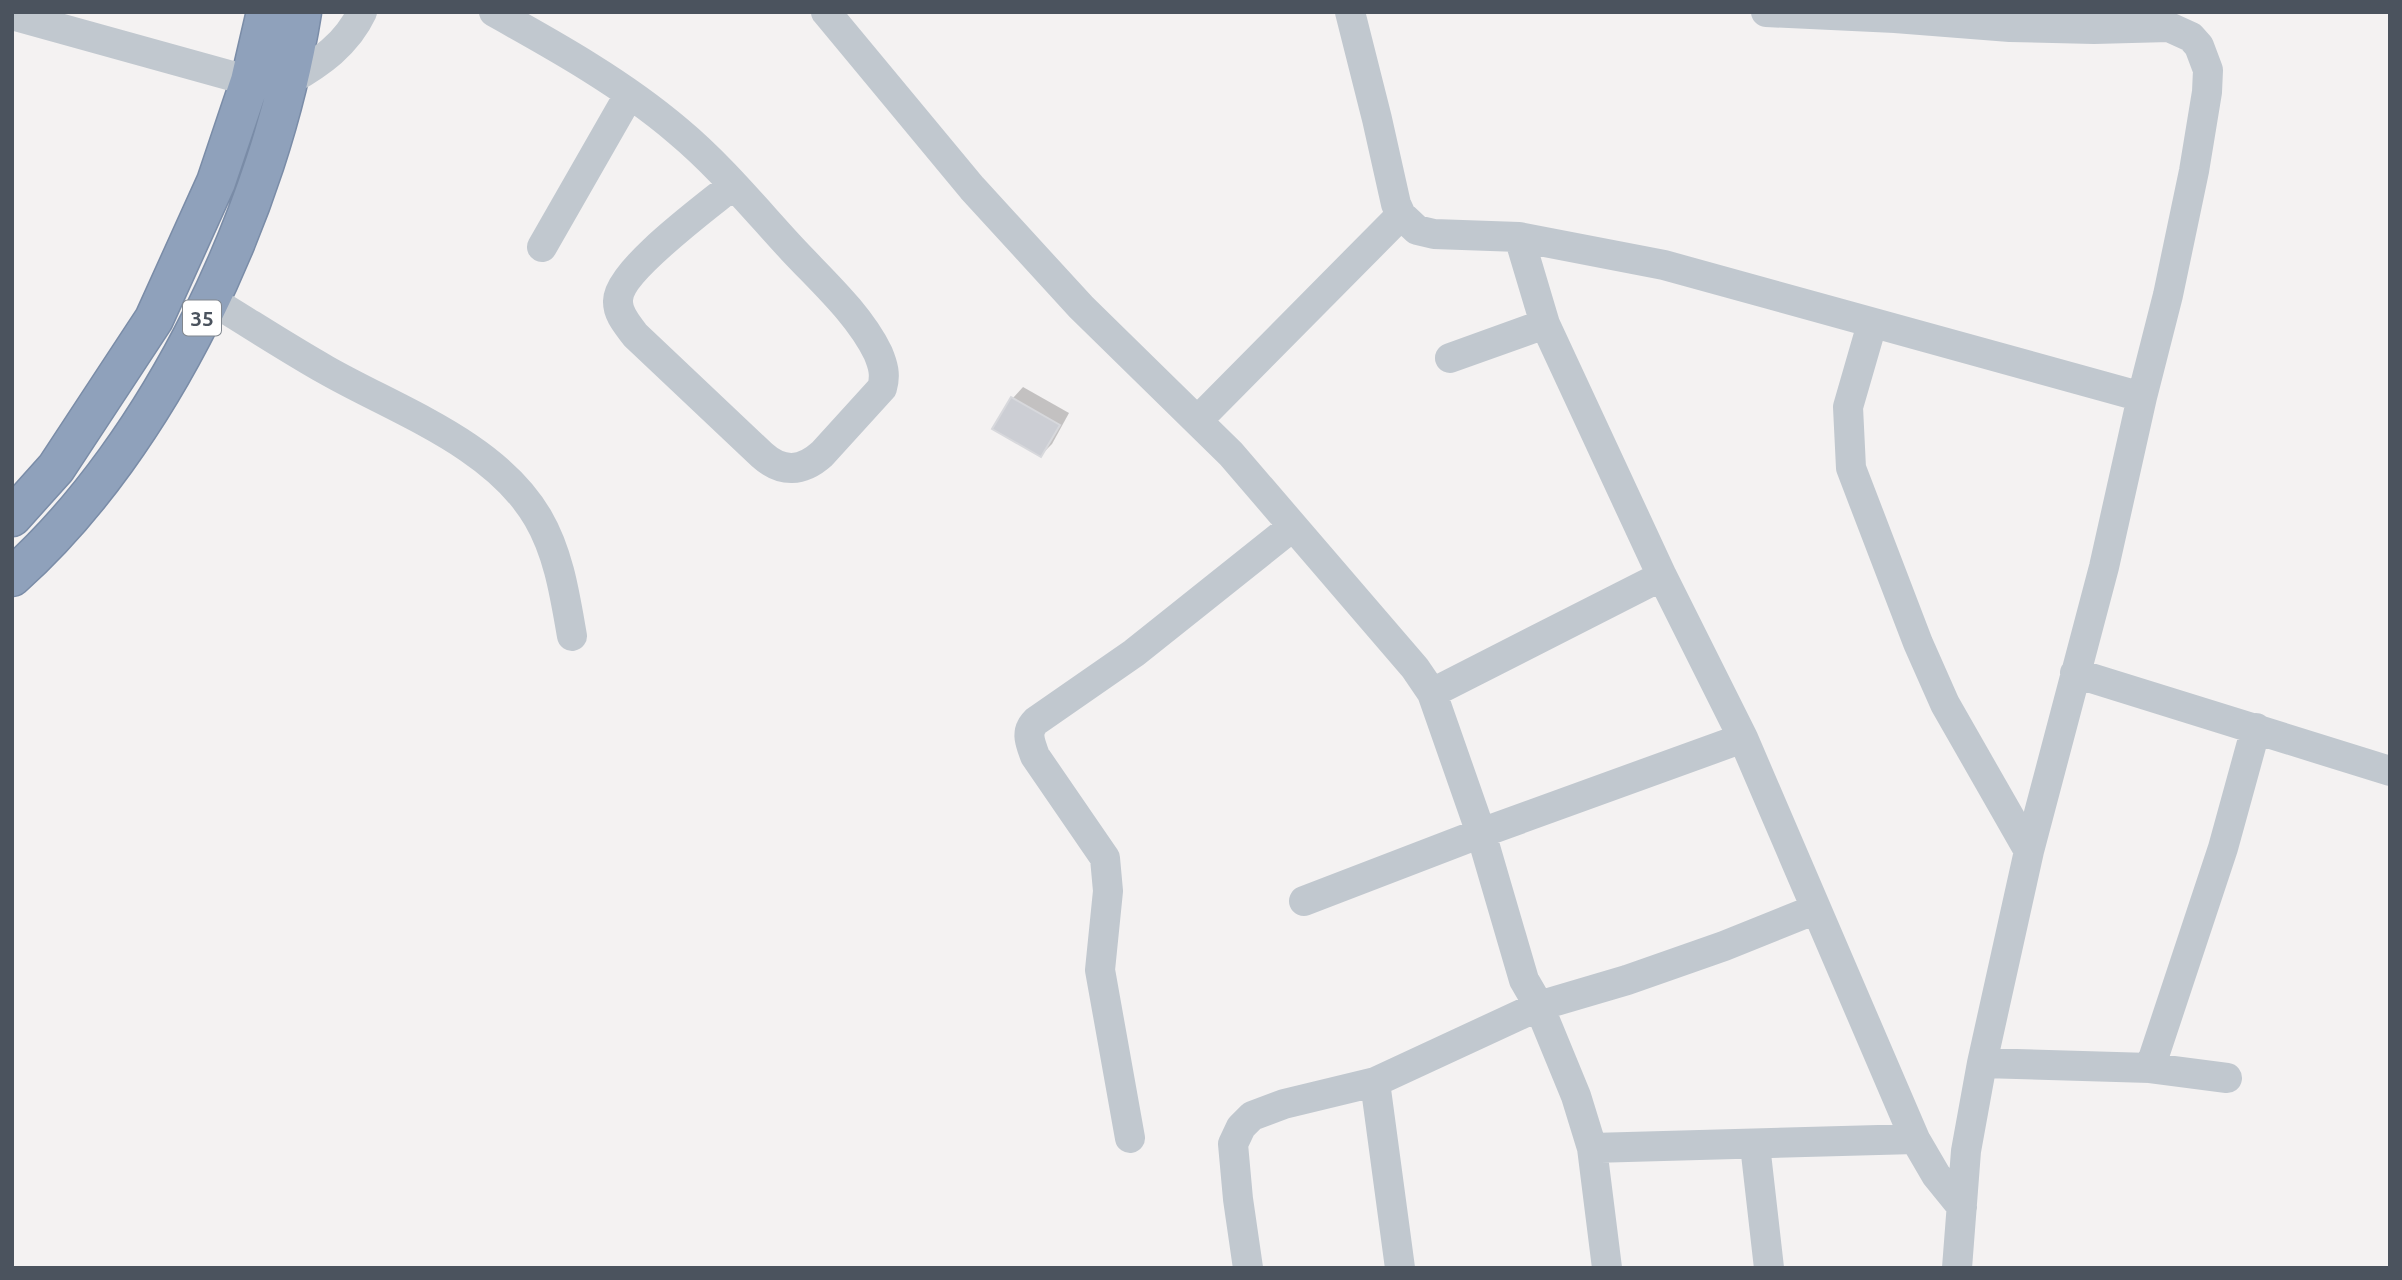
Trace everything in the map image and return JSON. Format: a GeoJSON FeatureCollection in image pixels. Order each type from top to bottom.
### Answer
{"type":"FeatureCollection","features":[{"type":"Feature","properties":{"kind":"highway","name":"35"},"geometry":{"type":"LineString","coordinates":[[12,517],[56,468],[154,319],[216,182],[250,81],[266,12]]}},
{"type":"Feature","properties":{"kind":"highway","name":"35"},"geometry":{"type":"LineString","coordinates":[[12,577],[38,554],[103,477],[149,411],[211,300],[268,156],[290,80],[302,12]]}},
{"type":"Feature","properties":{"kind":"street"},"geometry":{"type":"LineString","coordinates":[[290,80],[334,50],[362,12]]}},
{"type":"Feature","properties":{"kind":"street"},"geometry":{"type":"LineString","coordinates":[[494,12],[629,95],[678,131],[733,186],[855,318],[877,351],[885,377],[883,388],[822,454],[811,464],[795,469],[772,463],[762,455],[635,335],[622,318],[618,302],[620,289],[648,256],[733,186]]}},
{"type":"Feature","properties":{"kind":"street"},"geometry":{"type":"LineString","coordinates":[[826,12],[972,188],[1081,307],[1231,454],[1389,637],[1432,693],[1481,833],[1524,980],[1539,1006],[1576,1096],[1592,1148],[1607,1268]]}},
{"type":"Feature","properties":{"kind":"street"},"geometry":{"type":"LineString","coordinates":[[1350,12],[1396,204],[1401,215],[1417,230],[1434,234],[1519,237],[1664,265],[2142,397]]}},
{"type":"Feature","properties":{"kind":"street"},"geometry":{"type":"LineString","coordinates":[[1766,12],[2001,20],[2094,29],[2169,27],[2191,37],[2207,61],[2207,92],[2186,212],[2104,568],[2029,851],[1982,1063],[1966,1152],[1957,1268]]}},
{"type":"Feature","properties":{"kind":"street"},"geometry":{"type":"LineString","coordinates":[[12,15],[250,81]]}},
{"type":"Feature","properties":{"kind":"street"},"geometry":{"type":"LineString","coordinates":[[542,247],[629,95]]}},
{"type":"Feature","properties":{"kind":"street"},"geometry":{"type":"LineString","coordinates":[[1198,420],[1401,215]]}},
{"type":"Feature","properties":{"kind":"street"},"geometry":{"type":"LineString","coordinates":[[1519,237],[1545,324],[1662,576],[1743,738],[1915,1139],[1936,1175],[1962,1207]]}},
{"type":"Feature","properties":{"kind":"street"},"geometry":{"type":"LineString","coordinates":[[211,300],[324,369],[452,437],[487,462],[512,485],[538,518],[559,568],[572,636]]}},
{"type":"Feature","properties":{"kind":"street"},"geometry":{"type":"LineString","coordinates":[[1450,358],[1545,324]]}},
{"type":"Feature","properties":{"kind":"street"},"geometry":{"type":"LineString","coordinates":[[1871,324],[1848,407],[1851,468],[1918,643],[1945,704],[2029,851]]}},
{"type":"Feature","properties":{"kind":"street"},"geometry":{"type":"LineString","coordinates":[[1130,1138],[1100,970],[1108,891],[1105,858],[1035,756],[1028,739],[1029,728],[1135,653],[1292,527]]}},
{"type":"Feature","properties":{"kind":"street"},"geometry":{"type":"LineString","coordinates":[[1432,693],[1662,576]]}},
{"type":"Feature","properties":{"kind":"street"},"geometry":{"type":"LineString","coordinates":[[2075,673],[2390,771]]}},
{"type":"Feature","properties":{"kind":"street"},"geometry":{"type":"LineString","coordinates":[[2150,1068],[2223,848],[2256,728]]}},
{"type":"Feature","properties":{"kind":"street"},"geometry":{"type":"LineString","coordinates":[[1304,901],[1481,833],[1743,738]]}},
{"type":"Feature","properties":{"kind":"street"},"geometry":{"type":"LineString","coordinates":[[1248,1268],[1233,1144],[1241,1127],[1252,1116],[1284,1104],[1375,1082],[1539,1006],[1627,980],[1816,909]]}},
{"type":"Feature","properties":{"kind":"street"},"geometry":{"type":"LineString","coordinates":[[1982,1063],[2150,1068],[2227,1078]]}},
{"type":"Feature","properties":{"kind":"street"},"geometry":{"type":"LineString","coordinates":[[1375,1082],[1400,1268]]}},
{"type":"Feature","properties":{"kind":"street"},"geometry":{"type":"LineString","coordinates":[[1592,1148],[1915,1139]]}},
{"type":"Feature","properties":{"kind":"street"},"geometry":{"type":"LineString","coordinates":[[1755,1145],[1769,1268]]}},
{"type":"Feature","properties":{"kind":"building"},"geometry":{"type":"Polygon","coordinates":[[[1011,397],[1060,425],[1041,457],[992,429],[1011,397]]]}}]}
